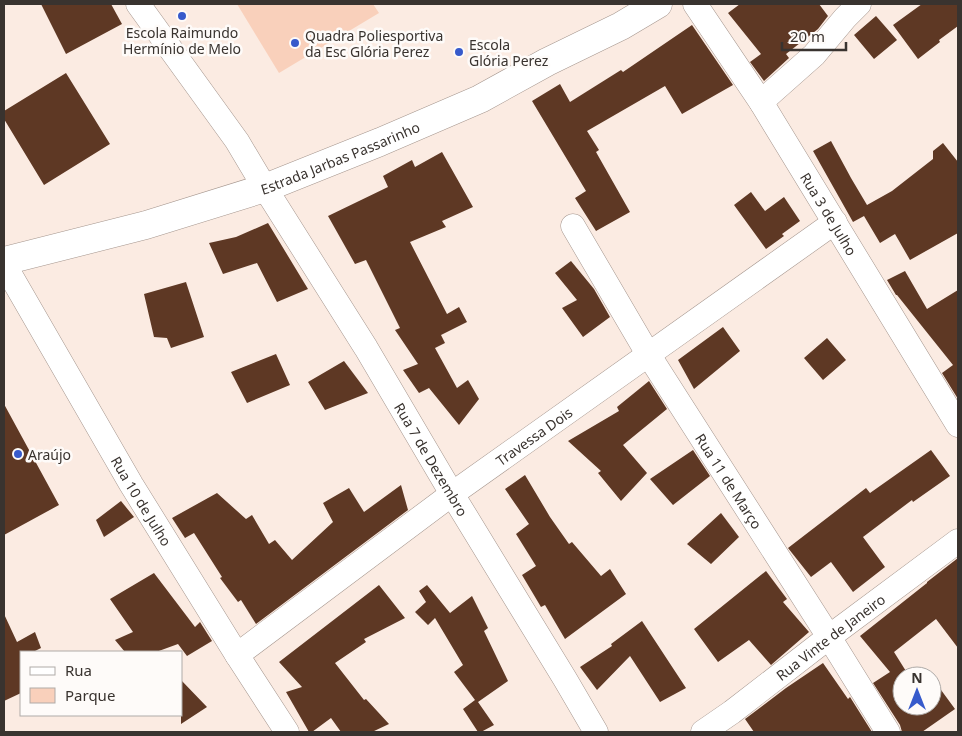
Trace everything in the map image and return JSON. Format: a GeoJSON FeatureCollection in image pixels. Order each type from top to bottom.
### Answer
{"type":"FeatureCollection","features":[{"type":"Feature","properties":{"kind":"street","name":"Rua 7 de Dezembro"},"geometry":{"type":"LineString","coordinates":[[138,4],[237,141],[366,348],[596,732]]}},
{"type":"Feature","properties":{"kind":"street","name":"Estrada Jarbas Passarinho"},"geometry":{"type":"LineString","coordinates":[[4,262],[146,225],[265,188],[480,99],[547,62],[621,26],[658,4]]}},
{"type":"Feature","properties":{"kind":"street","name":"Rua 3 de Julho"},"geometry":{"type":"LineString","coordinates":[[695,4],[762,102],[958,426]]}},
{"type":"Feature","properties":{"kind":"street"},"geometry":{"type":"LineString","coordinates":[[762,102],[814,55],[858,4]]}},
{"type":"Feature","properties":{"kind":"street","name":"Travessa Dois"},"geometry":{"type":"LineString","coordinates":[[238,655],[452,494],[835,222]]}},
{"type":"Feature","properties":{"kind":"street","name":"Rua 11 de Março"},"geometry":{"type":"LineString","coordinates":[[573,226],[648,354],[888,732]]}},
{"type":"Feature","properties":{"kind":"street","name":"Rua 10 de Julho"},"geometry":{"type":"LineString","coordinates":[[4,262],[132,484],[288,732]]}},
{"type":"Feature","properties":{"kind":"street","name":"Rua Vinte de Janeiro"},"geometry":{"type":"LineString","coordinates":[[703,732],[958,541]]}},
{"type":"Feature","properties":{"kind":"green space","name":"Quadra Poliesportiva da Esc Glória Perez"},"geometry":{"type":"Polygon","coordinates":[[[237,4],[373,4],[379,13],[279,73],[237,4]]]}},
{"type":"Feature","properties":{"kind":"building"},"geometry":{"type":"Polygon","coordinates":[[[41,4],[111,4],[122,24],[66,54],[41,4]]]}},
{"type":"Feature","properties":{"kind":"building"},"geometry":{"type":"Polygon","coordinates":[[[740,4],[819,4],[828,16],[818,29],[786,54],[789,58],[764,81],[750,62],[761,54],[728,13],[740,4]]]}},
{"type":"Feature","properties":{"kind":"building"},"geometry":{"type":"Polygon","coordinates":[[[922,4],[958,4],[958,26],[918,59],[893,25],[922,4]]]}},
{"type":"Feature","properties":{"kind":"building"},"geometry":{"type":"Polygon","coordinates":[[[876,16],[897,40],[874,59],[854,35],[876,16]]]}},
{"type":"Feature","properties":{"kind":"building"},"geometry":{"type":"Polygon","coordinates":[[[692,25],[733,85],[682,114],[665,86],[587,131],[599,150],[596,152],[630,212],[596,231],[575,198],[586,191],[532,101],[560,84],[570,102],[621,70],[623,72],[692,25]]]}},
{"type":"Feature","properties":{"kind":"building"},"geometry":{"type":"Polygon","coordinates":[[[66,73],[110,144],[44,185],[4,119],[4,111],[66,73]]]}},
{"type":"Feature","properties":{"kind":"building"},"geometry":{"type":"Polygon","coordinates":[[[831,141],[867,205],[892,191],[933,159],[933,151],[943,143],[958,162],[958,233],[910,260],[895,234],[880,243],[864,216],[853,222],[813,151],[831,141]]]}},
{"type":"Feature","properties":{"kind":"building"},"geometry":{"type":"Polygon","coordinates":[[[442,152],[473,207],[442,221],[446,227],[410,242],[447,314],[459,307],[467,322],[441,335],[445,343],[435,348],[457,388],[468,380],[479,399],[459,425],[429,388],[419,393],[403,370],[418,364],[395,330],[400,328],[366,260],[355,264],[328,216],[388,187],[383,176],[412,160],[415,167],[442,152]]]}},
{"type":"Feature","properties":{"kind":"building"},"geometry":{"type":"Polygon","coordinates":[[[751,192],[765,211],[784,197],[800,221],[766,249],[734,205],[751,192]]]}},
{"type":"Feature","properties":{"kind":"building"},"geometry":{"type":"Polygon","coordinates":[[[268,223],[308,289],[277,302],[257,263],[223,274],[209,243],[236,237],[268,223]]]}},
{"type":"Feature","properties":{"kind":"building"},"geometry":{"type":"Polygon","coordinates":[[[571,261],[594,289],[610,317],[583,337],[562,308],[577,300],[555,273],[571,261]]]}},
{"type":"Feature","properties":{"kind":"building"},"geometry":{"type":"Polygon","coordinates":[[[905,271],[927,309],[958,290],[958,399],[942,373],[953,365],[896,295],[887,280],[905,271]]]}},
{"type":"Feature","properties":{"kind":"building"},"geometry":{"type":"Polygon","coordinates":[[[186,282],[204,337],[171,348],[167,338],[154,337],[144,294],[186,282]]]}},
{"type":"Feature","properties":{"kind":"building"},"geometry":{"type":"Polygon","coordinates":[[[723,327],[740,351],[694,389],[678,360],[723,327]]]}},
{"type":"Feature","properties":{"kind":"building"},"geometry":{"type":"Polygon","coordinates":[[[827,338],[846,360],[823,380],[804,358],[827,338]]]}},
{"type":"Feature","properties":{"kind":"building"},"geometry":{"type":"Polygon","coordinates":[[[276,354],[290,385],[247,403],[231,372],[276,354]]]}},
{"type":"Feature","properties":{"kind":"building"},"geometry":{"type":"Polygon","coordinates":[[[344,361],[368,393],[325,410],[308,382],[344,361]]]}},
{"type":"Feature","properties":{"kind":"building"},"geometry":{"type":"Polygon","coordinates":[[[649,381],[667,409],[623,445],[647,473],[621,501],[598,473],[601,471],[568,441],[619,411],[617,407],[649,381]]]}},
{"type":"Feature","properties":{"kind":"building","name":"Araújo"},"geometry":{"type":"Polygon","coordinates":[[[4,404],[59,505],[4,535],[4,404]]]}},
{"type":"Feature","properties":{"kind":"building"},"geometry":{"type":"Polygon","coordinates":[[[693,450],[710,476],[673,505],[650,479],[693,450]]]}},
{"type":"Feature","properties":{"kind":"building"},"geometry":{"type":"Polygon","coordinates":[[[931,450],[950,476],[913,502],[912,500],[863,537],[885,567],[853,592],[831,562],[811,577],[788,548],[866,488],[870,493],[931,450]]]}},
{"type":"Feature","properties":{"kind":"building"},"geometry":{"type":"Polygon","coordinates":[[[525,475],[550,517],[569,544],[572,542],[601,576],[610,569],[626,594],[565,639],[545,605],[541,607],[522,575],[536,566],[516,534],[529,524],[505,489],[525,475]]]}},
{"type":"Feature","properties":{"kind":"building"},"geometry":{"type":"Polygon","coordinates":[[[401,485],[408,510],[256,624],[241,600],[238,602],[220,578],[222,577],[194,533],[185,538],[172,518],[217,493],[246,519],[252,515],[269,544],[275,540],[292,560],[333,522],[323,503],[349,488],[364,512],[401,485]]]}},
{"type":"Feature","properties":{"kind":"building"},"geometry":{"type":"Polygon","coordinates":[[[121,501],[134,517],[104,537],[96,520],[121,501]]]}},
{"type":"Feature","properties":{"kind":"building"},"geometry":{"type":"Polygon","coordinates":[[[721,513],[739,537],[711,564],[687,544],[721,513]]]}},
{"type":"Feature","properties":{"kind":"building"},"geometry":{"type":"Polygon","coordinates":[[[958,558],[958,648],[936,619],[894,652],[903,666],[892,666],[892,713],[873,683],[890,672],[860,636],[958,558]]]}},
{"type":"Feature","properties":{"kind":"building"},"geometry":{"type":"Polygon","coordinates":[[[766,571],[787,599],[783,602],[809,632],[771,665],[749,640],[718,662],[694,629],[766,571]]]}},
{"type":"Feature","properties":{"kind":"building"},"geometry":{"type":"Polygon","coordinates":[[[154,573],[195,627],[200,622],[212,641],[187,656],[178,644],[159,651],[124,651],[115,640],[133,632],[110,599],[154,573]]]}},
{"type":"Feature","properties":{"kind":"building"},"geometry":{"type":"Polygon","coordinates":[[[379,585],[405,618],[364,639],[366,642],[335,663],[364,700],[366,699],[389,724],[372,732],[341,732],[331,718],[312,732],[309,732],[286,692],[302,687],[279,662],[379,585]]]}},
{"type":"Feature","properties":{"kind":"building"},"geometry":{"type":"Polygon","coordinates":[[[427,585],[450,613],[472,596],[488,628],[484,631],[508,681],[478,702],[494,725],[481,732],[478,732],[463,709],[475,700],[454,672],[463,665],[435,618],[428,625],[415,612],[426,602],[419,591],[427,585]]]}},
{"type":"Feature","properties":{"kind":"building"},"geometry":{"type":"Polygon","coordinates":[[[4,614],[17,642],[35,632],[41,648],[35,651],[20,651],[20,693],[4,701],[4,614]]]}},
{"type":"Feature","properties":{"kind":"building"},"geometry":{"type":"Polygon","coordinates":[[[642,621],[686,688],[660,702],[630,656],[597,690],[580,667],[612,646],[611,644],[642,621]]]}},
{"type":"Feature","properties":{"kind":"building"},"geometry":{"type":"Polygon","coordinates":[[[823,663],[848,699],[850,697],[872,732],[754,732],[745,719],[823,663]]]}},
{"type":"Feature","properties":{"kind":"building"},"geometry":{"type":"Polygon","coordinates":[[[182,681],[207,707],[181,724],[182,716],[182,681]]]}},
{"type":"Feature","properties":{"kind":"building"},"geometry":{"type":"Polygon","coordinates":[[[942,691],[955,709],[922,732],[902,732],[894,716],[942,716],[942,691]]]}},
{"type":"Feature","properties":{"kind":"place","name":"Escola Raimundo Hermínio de Melo"},"geometry":{"type":"Point","coordinates":[182,16]}},
{"type":"Feature","properties":{"kind":"place","name":"Quadra Poliesportiva da Esc Glória Perez"},"geometry":{"type":"Point","coordinates":[295,43]}},
{"type":"Feature","properties":{"kind":"place","name":"Escola Glória Perez"},"geometry":{"type":"Point","coordinates":[459,52]}},
{"type":"Feature","properties":{"kind":"place","name":"Araújo"},"geometry":{"type":"Point","coordinates":[18,454]}}]}
